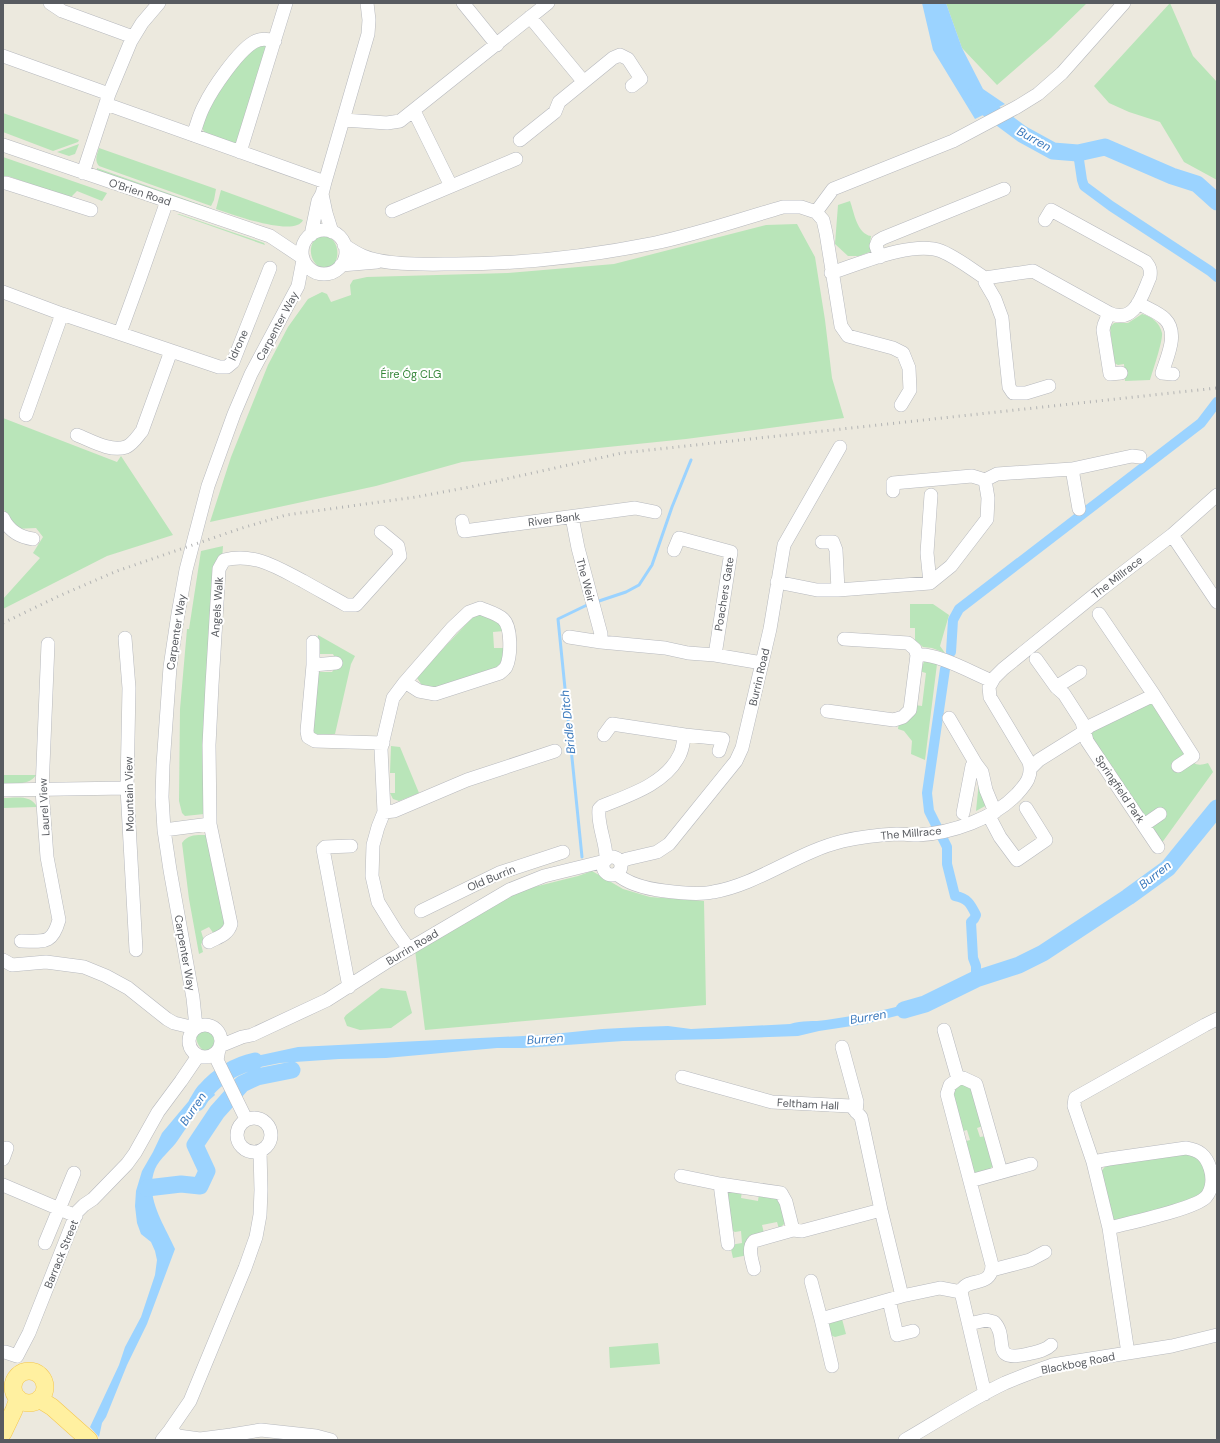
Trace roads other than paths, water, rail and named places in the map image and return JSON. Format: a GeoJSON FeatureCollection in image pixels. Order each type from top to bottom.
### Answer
{"type":"FeatureCollection","features":[{"type":"Feature","properties":{"kind":"main road"},"geometry":{"type":"LineString","coordinates":[[3,1433],[23,1391],[84,1435]]}},
{"type":"Feature","properties":{"kind":"street"},"geometry":{"type":"LineString","coordinates":[[50,3],[62,11],[133,37]]}},
{"type":"Feature","properties":{"kind":"street"},"geometry":{"type":"LineString","coordinates":[[83,173],[108,99],[133,37],[142,23],[159,3]]}},
{"type":"Feature","properties":{"kind":"street"},"geometry":{"type":"LineString","coordinates":[[240,152],[286,3]]}},
{"type":"Feature","properties":{"kind":"street"},"geometry":{"type":"LineString","coordinates":[[310,236],[321,231],[332,232],[340,238],[344,245],[345,256],[341,265],[332,272],[324,274],[319,274],[309,269],[303,259],[303,246],[310,236],[318,201],[344,120],[368,34],[370,20],[367,3]]}},
{"type":"Feature","properties":{"kind":"street"},"geometry":{"type":"LineString","coordinates":[[463,3],[497,45]]}},
{"type":"Feature","properties":{"kind":"street"},"geometry":{"type":"LineString","coordinates":[[344,120],[387,123],[400,121],[548,3]]}},
{"type":"Feature","properties":{"kind":"street"},"geometry":{"type":"LineString","coordinates":[[816,212],[833,188],[952,141],[1017,107],[1038,94],[1062,73],[1124,3]]}},
{"type":"Feature","properties":{"kind":"street"},"geometry":{"type":"LineString","coordinates":[[530,17],[583,81]]}},
{"type":"Feature","properties":{"kind":"street"},"geometry":{"type":"LineString","coordinates":[[193,135],[204,106],[217,83],[238,57],[254,42],[267,39],[275,41]]}},
{"type":"Feature","properties":{"kind":"street"},"geometry":{"type":"LineString","coordinates":[[520,140],[555,112],[559,102],[612,58],[620,55],[628,60],[641,78],[632,86]]}},
{"type":"Feature","properties":{"kind":"street"},"geometry":{"type":"LineString","coordinates":[[3,56],[193,135],[240,152],[323,188]]}},
{"type":"Feature","properties":{"kind":"street"},"geometry":{"type":"LineString","coordinates":[[414,111],[451,186]]}},
{"type":"Feature","properties":{"kind":"street","name":"O'Brien Road"},"geometry":{"type":"LineString","coordinates":[[3,145],[270,236],[278,240],[303,259]]}},
{"type":"Feature","properties":{"kind":"street"},"geometry":{"type":"LineString","coordinates":[[392,211],[516,159]]}},
{"type":"Feature","properties":{"kind":"street"},"geometry":{"type":"LineString","coordinates":[[3,183],[91,210]]}},
{"type":"Feature","properties":{"kind":"street"},"geometry":{"type":"LineString","coordinates":[[323,188],[326,214],[332,232]]}},
{"type":"Feature","properties":{"kind":"street"},"geometry":{"type":"LineString","coordinates":[[880,257],[876,246],[878,241],[883,238],[1004,189]]}},
{"type":"Feature","properties":{"kind":"street"},"geometry":{"type":"LineString","coordinates":[[120,333],[167,201]]}},
{"type":"Feature","properties":{"kind":"street"},"geometry":{"type":"LineString","coordinates":[[344,245],[363,256],[387,261],[430,264],[483,264],[568,257],[612,251],[656,242],[783,207],[801,207],[816,212],[823,220],[841,326],[848,336],[893,348],[903,353],[909,368],[910,390],[901,405]]}},
{"type":"Feature","properties":{"kind":"street"},"geometry":{"type":"LineString","coordinates":[[832,273],[880,257],[921,248],[940,251],[960,261],[985,278],[1033,271],[1109,313],[1120,316],[1127,315],[1132,312],[1138,303],[1150,277],[1151,272],[1146,262],[1050,210],[1045,220]]}},
{"type":"Feature","properties":{"kind":"street","name":"O'Brien Road"},"geometry":{"type":"LineString","coordinates":[[278,240],[310,236]]}},
{"type":"Feature","properties":{"kind":"street","name":"Carpenter Way"},"geometry":{"type":"LineString","coordinates":[[204,1028],[193,998],[171,878],[164,830],[162,797],[163,765],[170,667],[178,614],[195,532],[208,486],[234,414],[252,374],[271,334],[298,286],[303,259]]}},
{"type":"Feature","properties":{"kind":"street"},"geometry":{"type":"LineString","coordinates":[[341,265],[387,261]]}},
{"type":"Feature","properties":{"kind":"street","name":"Idrone"},"geometry":{"type":"LineString","coordinates":[[3,292],[62,314],[219,367],[227,367],[233,362],[270,268]]}},
{"type":"Feature","properties":{"kind":"street","name":"Carpenter Way"},"geometry":{"type":"LineString","coordinates":[[298,286],[324,274]]}},
{"type":"Feature","properties":{"kind":"street"},"geometry":{"type":"LineString","coordinates":[[985,278],[985,282],[995,299],[1002,318],[1009,387],[1013,393],[1026,393],[1049,386]]}},
{"type":"Feature","properties":{"kind":"street"},"geometry":{"type":"LineString","coordinates":[[1138,303],[1164,318],[1168,324],[1171,332],[1171,340],[1162,373],[1173,374]]}},
{"type":"Feature","properties":{"kind":"street"},"geometry":{"type":"LineString","coordinates":[[1109,313],[1103,330],[1110,374],[1121,373]]}},
{"type":"Feature","properties":{"kind":"street"},"geometry":{"type":"LineString","coordinates":[[26,415],[62,314]]}},
{"type":"Feature","properties":{"kind":"street"},"geometry":{"type":"LineString","coordinates":[[77,435],[112,448],[126,447],[133,442],[142,431],[171,350]]}},
{"type":"Feature","properties":{"kind":"street","name":"Burrin Road"},"geometry":{"type":"LineString","coordinates":[[212,1054],[242,1037],[252,1035],[327,1000],[509,890],[544,876],[585,865],[610,862],[657,852],[669,844],[736,760],[742,748],[770,629],[784,545],[840,447]]}},
{"type":"Feature","properties":{"kind":"street"},"geometry":{"type":"LineString","coordinates":[[893,491],[893,483],[972,476],[985,480],[997,474],[1072,469],[1132,456],[1140,457]]}},
{"type":"Feature","properties":{"kind":"street"},"geometry":{"type":"LineString","coordinates":[[1072,469],[1082,491],[1079,509]]}},
{"type":"Feature","properties":{"kind":"street"},"geometry":{"type":"LineString","coordinates":[[777,582],[817,590],[838,590],[930,583],[951,566],[987,519],[988,498],[985,480]]}},
{"type":"Feature","properties":{"kind":"street","name":"The Millrace"},"geometry":{"type":"LineString","coordinates":[[992,681],[1003,669],[1044,635],[1172,535],[1217,495]]}},
{"type":"Feature","properties":{"kind":"street"},"geometry":{"type":"LineString","coordinates":[[930,583],[927,553],[935,501]]}},
{"type":"Feature","properties":{"kind":"street","name":"River Bank"},"geometry":{"type":"LineString","coordinates":[[462,520],[464,531],[635,508],[655,512]]}},
{"type":"Feature","properties":{"kind":"street","name":"The Weir"},"geometry":{"type":"LineString","coordinates":[[572,517],[578,548],[601,634],[601,642]]}},
{"type":"Feature","properties":{"kind":"street"},"geometry":{"type":"LineString","coordinates":[[3,518],[6,524],[22,537],[33,539]]}},
{"type":"Feature","properties":{"kind":"street","name":"Angels Walk"},"geometry":{"type":"LineString","coordinates":[[209,942],[225,934],[229,930],[231,924],[210,824],[209,745],[219,569],[224,560],[235,557],[252,558],[270,563],[346,605],[356,605],[400,556],[398,546],[381,532]]}},
{"type":"Feature","properties":{"kind":"street"},"geometry":{"type":"LineString","coordinates":[[1172,535],[1217,602]]}},
{"type":"Feature","properties":{"kind":"street","name":"Poachers Gate"},"geometry":{"type":"LineString","coordinates":[[674,550],[679,538],[731,552],[714,655]]}},
{"type":"Feature","properties":{"kind":"street"},"geometry":{"type":"LineString","coordinates":[[822,542],[834,542],[836,550],[838,590]]}},
{"type":"Feature","properties":{"kind":"street"},"geometry":{"type":"LineString","coordinates":[[405,682],[419,691],[435,694],[500,673],[506,668],[510,645],[508,628],[503,619],[480,608],[469,612],[452,628],[405,682],[393,698],[381,749],[384,812],[373,845],[372,876],[378,902],[386,916],[410,949]]}},
{"type":"Feature","properties":{"kind":"street"},"geometry":{"type":"LineString","coordinates":[[1099,614],[1193,756],[1178,766]]}},
{"type":"Feature","properties":{"kind":"street"},"geometry":{"type":"LineString","coordinates":[[569,637],[601,642],[665,648],[688,653],[714,655],[762,663]]}},
{"type":"Feature","properties":{"kind":"street","name":"Mountain View"},"geometry":{"type":"LineString","coordinates":[[125,638],[129,688],[127,788],[136,950]]}},
{"type":"Feature","properties":{"kind":"street"},"geometry":{"type":"LineString","coordinates":[[827,711],[894,720],[903,717],[910,710],[917,655],[915,650],[908,643],[844,639]]}},
{"type":"Feature","properties":{"kind":"street"},"geometry":{"type":"LineString","coordinates":[[313,642],[313,665],[307,731],[308,736],[315,741],[383,742]]}},
{"type":"Feature","properties":{"kind":"street","name":"Laurel View"},"geometry":{"type":"LineString","coordinates":[[21,942],[46,940],[52,937],[59,920],[47,858],[42,790],[48,644]]}},
{"type":"Feature","properties":{"kind":"street"},"geometry":{"type":"LineString","coordinates":[[917,655],[925,654],[943,660],[992,681],[989,687],[990,697],[1029,762],[1031,768],[1039,760],[1079,735],[1090,726],[1154,695]]}},
{"type":"Feature","properties":{"kind":"street","name":"Springfield Park"},"geometry":{"type":"LineString","coordinates":[[1036,659],[1056,687],[1064,694],[1082,722],[1087,740],[1158,847]]}},
{"type":"Feature","properties":{"kind":"street"},"geometry":{"type":"LineString","coordinates":[[313,665],[336,663]]}},
{"type":"Feature","properties":{"kind":"street"},"geometry":{"type":"LineString","coordinates":[[1056,687],[1080,672]]}},
{"type":"Feature","properties":{"kind":"street"},"geometry":{"type":"LineString","coordinates":[[949,718],[982,772],[992,814],[1000,837],[1017,860],[1046,840],[1029,822],[1026,808]]}},
{"type":"Feature","properties":{"kind":"street"},"geometry":{"type":"LineString","coordinates":[[604,735],[612,724],[685,735],[723,738],[719,751]]}},
{"type":"Feature","properties":{"kind":"street"},"geometry":{"type":"LineString","coordinates":[[610,862],[598,816],[599,809],[602,806],[630,795],[656,781],[671,768],[681,753],[685,735]]}},
{"type":"Feature","properties":{"kind":"street"},"geometry":{"type":"LineString","coordinates":[[384,812],[394,811],[467,780],[555,751]]}},
{"type":"Feature","properties":{"kind":"street"},"geometry":{"type":"LineString","coordinates":[[963,813],[972,766],[976,764]]}},
{"type":"Feature","properties":{"kind":"street","name":"The Millrace"},"geometry":{"type":"LineString","coordinates":[[610,862],[631,882],[648,888],[677,892],[706,893],[730,888],[807,853],[842,841],[877,836],[938,832],[992,814],[1003,806],[1024,786],[1030,777],[1031,768]]}},
{"type":"Feature","properties":{"kind":"street"},"geometry":{"type":"LineString","coordinates":[[3,790],[127,788]]}},
{"type":"Feature","properties":{"kind":"street"},"geometry":{"type":"LineString","coordinates":[[1144,825],[1160,814]]}},
{"type":"Feature","properties":{"kind":"street"},"geometry":{"type":"LineString","coordinates":[[164,830],[210,824]]}},
{"type":"Feature","properties":{"kind":"street"},"geometry":{"type":"LineString","coordinates":[[349,987],[323,849],[325,847],[351,846]]}},
{"type":"Feature","properties":{"kind":"street","name":"Old Burrin"},"geometry":{"type":"LineString","coordinates":[[421,911],[499,873],[563,852]]}},
{"type":"Feature","properties":{"kind":"street"},"geometry":{"type":"LineString","coordinates":[[499,873],[509,890]]}},
{"type":"Feature","properties":{"kind":"street"},"geometry":{"type":"LineString","coordinates":[[3,960],[12,964],[46,962],[67,964],[84,968],[106,976],[128,988],[174,1023],[242,1037]]}},
{"type":"Feature","properties":{"kind":"street"},"geometry":{"type":"LineString","coordinates":[[1128,1353],[1109,1228],[1093,1162],[1074,1106],[1075,1098],[1198,1028],[1217,1019]]}},
{"type":"Feature","properties":{"kind":"street"},"geometry":{"type":"LineString","coordinates":[[174,1023],[189,1043],[193,1053],[212,1054]]}},
{"type":"Feature","properties":{"kind":"street"},"geometry":{"type":"LineString","coordinates":[[189,1043],[190,1033],[204,1028]]}},
{"type":"Feature","properties":{"kind":"street"},"geometry":{"type":"LineString","coordinates":[[204,1028],[221,1039],[212,1054]]}},
{"type":"Feature","properties":{"kind":"street"},"geometry":{"type":"LineString","coordinates":[[944,1030],[958,1079]]}},
{"type":"Feature","properties":{"kind":"street"},"geometry":{"type":"LineString","coordinates":[[842,1047],[857,1102],[856,1112],[861,1117],[881,1210],[902,1296]]}},
{"type":"Feature","properties":{"kind":"street"},"geometry":{"type":"LineString","coordinates":[[212,1054],[244,1116]]}},
{"type":"Feature","properties":{"kind":"street","name":"Barrack Street"},"geometry":{"type":"LineString","coordinates":[[6,1352],[17,1356],[20,1351],[29,1333],[77,1212],[93,1199],[127,1164],[135,1153],[158,1112],[181,1081],[212,1054]]}},
{"type":"Feature","properties":{"kind":"street","name":"Feltham Hall"},"geometry":{"type":"LineString","coordinates":[[682,1077],[772,1102],[851,1106],[856,1112]]}},
{"type":"Feature","properties":{"kind":"street"},"geometry":{"type":"LineString","coordinates":[[985,1394],[961,1292],[962,1288],[966,1285],[985,1280],[992,1270],[992,1265],[947,1094],[950,1085],[958,1079],[963,1078],[976,1084],[1001,1172]]}},
{"type":"Feature","properties":{"kind":"street"},"geometry":{"type":"LineString","coordinates":[[244,1116],[262,1119],[270,1126],[272,1136],[264,1149],[260,1151],[248,1151],[239,1144],[237,1133],[244,1116]]}},
{"type":"Feature","properties":{"kind":"street"},"geometry":{"type":"LineString","coordinates":[[1093,1162],[1124,1156],[1186,1148],[1196,1150],[1205,1157],[1210,1166],[1212,1178],[1210,1190],[1206,1197],[1198,1203],[1161,1215],[1109,1228]]}},
{"type":"Feature","properties":{"kind":"street"},"geometry":{"type":"LineString","coordinates":[[166,1435],[190,1401],[243,1276],[256,1237],[260,1209],[260,1151]]}},
{"type":"Feature","properties":{"kind":"street"},"geometry":{"type":"LineString","coordinates":[[970,1181],[1031,1164]]}},
{"type":"Feature","properties":{"kind":"street"},"geometry":{"type":"LineString","coordinates":[[45,1242],[74,1173]]}},
{"type":"Feature","properties":{"kind":"street"},"geometry":{"type":"LineString","coordinates":[[681,1176],[720,1184],[781,1192],[786,1202],[793,1230]]}},
{"type":"Feature","properties":{"kind":"street"},"geometry":{"type":"LineString","coordinates":[[720,1184],[728,1244]]}},
{"type":"Feature","properties":{"kind":"street"},"geometry":{"type":"LineString","coordinates":[[3,1185],[76,1216]]}},
{"type":"Feature","properties":{"kind":"street"},"geometry":{"type":"LineString","coordinates":[[754,1270],[750,1251],[751,1244],[754,1241],[793,1230],[802,1231],[881,1210]]}},
{"type":"Feature","properties":{"kind":"street"},"geometry":{"type":"LineString","coordinates":[[992,1270],[1030,1260],[1045,1252]]}},
{"type":"Feature","properties":{"kind":"street"},"geometry":{"type":"LineString","coordinates":[[811,1281],[832,1366]]}},
{"type":"Feature","properties":{"kind":"street"},"geometry":{"type":"LineString","coordinates":[[821,1319],[902,1296],[940,1288],[961,1292]]}},
{"type":"Feature","properties":{"kind":"street"},"geometry":{"type":"LineString","coordinates":[[889,1300],[897,1335],[913,1331]]}},
{"type":"Feature","properties":{"kind":"street"},"geometry":{"type":"LineString","coordinates":[[969,1324],[986,1320],[994,1322],[998,1328],[1004,1351],[1010,1356],[1016,1357],[1040,1351],[1051,1345]]}},
{"type":"Feature","properties":{"kind":"street","name":"Blackbog Road"},"geometry":{"type":"LineString","coordinates":[[905,1440],[985,1394],[1019,1377],[1052,1365],[1172,1346],[1217,1335]]}},
{"type":"Feature","properties":{"kind":"street"},"geometry":{"type":"LineString","coordinates":[[166,1435],[200,1439],[232,1438],[261,1430],[316,1436],[331,1440]]}},
{"type":"Feature","properties":{"kind":"water"},"geometry":{"type":"Polygon","coordinates":[[[922,3],[946,3],[962,48],[983,89],[1005,104],[975,119],[933,50],[922,3]]]}},
{"type":"Feature","properties":{"kind":"water"},"geometry":{"type":"Polygon","coordinates":[[[924,998],[927,1008],[865,1024],[819,1031],[798,1036],[623,1041],[524,1048],[497,1048],[386,1058],[339,1059],[280,1063],[255,1068],[236,1074],[232,1064],[238,1060],[298,1047],[543,1035],[640,1027],[668,1026],[691,1029],[790,1024],[876,1012],[924,998]]]}},
{"type":"Feature","properties":{"kind":"water"},"geometry":{"type":"Polygon","coordinates":[[[208,1082],[215,1095],[190,1122],[155,1169],[152,1179],[154,1200],[161,1220],[175,1249],[147,1324],[127,1365],[106,1417],[102,1423],[99,1437],[90,1427],[119,1365],[125,1347],[141,1317],[155,1275],[157,1260],[155,1251],[151,1242],[141,1234],[137,1223],[135,1206],[136,1191],[142,1171],[162,1133],[188,1102],[208,1082]]]}},
{"type":"Feature","properties":{"kind":"waterway","name":"Burren"},"geometry":{"type":"LineString","coordinates":[[974,96],[979,102],[1022,134],[1053,151],[1078,153],[1105,147],[1172,176],[1197,184],[1217,202]]}},
{"type":"Feature","properties":{"kind":"waterway"},"geometry":{"type":"LineString","coordinates":[[1078,153],[1084,186],[1111,206],[1217,277]]}},
{"type":"Feature","properties":{"kind":"waterway"},"geometry":{"type":"LineString","coordinates":[[951,652],[953,620],[959,609],[1201,423],[1217,402]]}},
{"type":"Feature","properties":{"kind":"waterway","name":"Bridle Ditch"},"geometry":{"type":"LineString","coordinates":[[599,601],[626,592],[639,585],[652,565],[672,507],[691,460]]}},
{"type":"Feature","properties":{"kind":"waterway","name":"Bridle Ditch"},"geometry":{"type":"LineString","coordinates":[[582,857],[558,619],[587,605]]}},
{"type":"Feature","properties":{"kind":"waterway"},"geometry":{"type":"LineString","coordinates":[[945,669],[927,793],[929,811],[947,847],[947,864],[955,896],[966,900],[971,905],[976,915],[971,922],[976,979]]}},
{"type":"Feature","properties":{"kind":"waterway","name":"Burren"},"geometry":{"type":"LineString","coordinates":[[904,1010],[925,1004],[976,979],[1019,965],[1043,953],[1128,897],[1168,868],[1217,808]]}},
{"type":"Feature","properties":{"kind":"waterway","name":"Burren"},"geometry":{"type":"LineString","coordinates":[[197,1103],[202,1094],[216,1080],[234,1068],[255,1061]]}},
{"type":"Feature","properties":{"kind":"waterway"},"geometry":{"type":"LineString","coordinates":[[147,1188],[181,1184],[200,1186],[207,1171],[195,1145],[217,1112],[242,1084],[257,1077],[292,1070]]}},
{"type":"Feature","properties":{"kind":"railway"},"geometry":{"type":"LineString","coordinates":[[3,623],[59,596],[117,571],[242,528],[286,515],[416,497],[470,487],[622,453],[1217,388]]}},
{"type":"Feature","properties":{"kind":"park label","name":"Éire Óg CLG"},"geometry":{"type":"Point","coordinates":[411,374]}}]}
